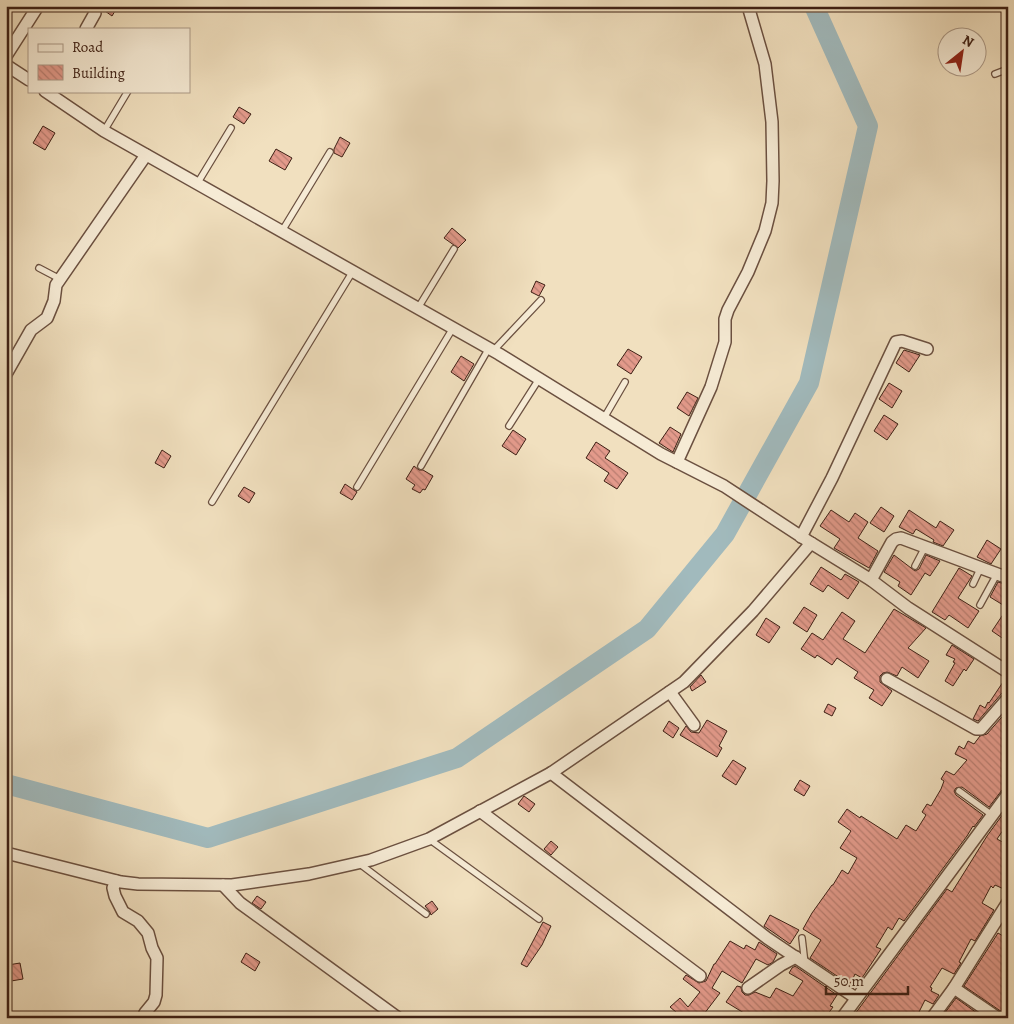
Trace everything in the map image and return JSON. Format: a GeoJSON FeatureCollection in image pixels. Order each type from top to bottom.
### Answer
{"type":"FeatureCollection","features":[{"type":"Feature","properties":{"kind":"street"},"geometry":{"type":"LineString","coordinates":[[6,56],[38,6]]}},
{"type":"Feature","properties":{"kind":"street"},"geometry":{"type":"LineString","coordinates":[[676,462],[712,387],[725,342],[725,319],[765,232],[772,203],[774,181],[772,122],[765,64],[748,6]]}},
{"type":"Feature","properties":{"kind":"street"},"geometry":{"type":"LineString","coordinates":[[87,28],[96,13]]}},
{"type":"Feature","properties":{"kind":"street"},"geometry":{"type":"LineString","coordinates":[[6,65],[28,79]]}},
{"type":"Feature","properties":{"kind":"street"},"geometry":{"type":"LineString","coordinates":[[46,92],[104,131],[491,349],[676,462],[724,486],[871,580],[908,608],[1008,672]]}},
{"type":"Feature","properties":{"kind":"street"},"geometry":{"type":"LineString","coordinates":[[6,374],[30,330],[48,318],[54,302],[56,285],[146,154]]}},
{"type":"Feature","properties":{"kind":"street"},"geometry":{"type":"LineString","coordinates":[[801,537],[832,478],[896,342],[902,340],[927,349]]}},
{"type":"Feature","properties":{"kind":"street"},"geometry":{"type":"LineString","coordinates":[[871,580],[896,539],[901,538],[1002,576]]}},
{"type":"Feature","properties":{"kind":"street"},"geometry":{"type":"LineString","coordinates":[[6,853],[138,884],[232,886],[309,874],[371,860],[429,839],[551,773],[684,682],[754,611],[811,543]]}},
{"type":"Feature","properties":{"kind":"street"},"geometry":{"type":"LineString","coordinates":[[887,679],[976,729],[981,729],[1008,698]]}},
{"type":"Feature","properties":{"kind":"street"},"geometry":{"type":"LineString","coordinates":[[670,692],[694,725]]}},
{"type":"Feature","properties":{"kind":"street"},"geometry":{"type":"LineString","coordinates":[[551,773],[767,938],[856,998]]}},
{"type":"Feature","properties":{"kind":"street"},"geometry":{"type":"LineString","coordinates":[[842,1018],[1008,794]]}},
{"type":"Feature","properties":{"kind":"street"},"geometry":{"type":"LineString","coordinates":[[480,811],[700,976]]}},
{"type":"Feature","properties":{"kind":"street"},"geometry":{"type":"LineString","coordinates":[[116,880],[113,888],[120,908],[138,921],[148,933],[157,958],[156,995],[154,1002],[145,1013]]}},
{"type":"Feature","properties":{"kind":"street"},"geometry":{"type":"LineString","coordinates":[[223,885],[240,902],[398,1018]]}},
{"type":"Feature","properties":{"kind":"street"},"geometry":{"type":"LineString","coordinates":[[932,1018],[1006,909]]}},
{"type":"Feature","properties":{"kind":"street"},"geometry":{"type":"LineString","coordinates":[[748,988],[781,965],[801,961]]}},
{"type":"Feature","properties":{"kind":"street"},"geometry":{"type":"LineString","coordinates":[[954,988],[998,1018]]}},
{"type":"Feature","properties":{"kind":"lane"},"geometry":{"type":"LineString","coordinates":[[995,74],[1008,69]]}},
{"type":"Feature","properties":{"kind":"lane"},"geometry":{"type":"LineString","coordinates":[[104,131],[127,92]]}},
{"type":"Feature","properties":{"kind":"lane"},"geometry":{"type":"LineString","coordinates":[[197,184],[230,128]]}},
{"type":"Feature","properties":{"kind":"lane"},"geometry":{"type":"LineString","coordinates":[[282,231],[330,152]]}},
{"type":"Feature","properties":{"kind":"lane"},"geometry":{"type":"LineString","coordinates":[[418,308],[454,249]]}},
{"type":"Feature","properties":{"kind":"lane"},"geometry":{"type":"LineString","coordinates":[[39,268],[60,279]]}},
{"type":"Feature","properties":{"kind":"lane"},"geometry":{"type":"LineString","coordinates":[[212,502],[353,271]]}},
{"type":"Feature","properties":{"kind":"lane"},"geometry":{"type":"LineString","coordinates":[[421,466],[491,349],[541,300]]}},
{"type":"Feature","properties":{"kind":"lane"},"geometry":{"type":"LineString","coordinates":[[357,487],[454,328]]}},
{"type":"Feature","properties":{"kind":"lane"},"geometry":{"type":"LineString","coordinates":[[509,426],[539,378]]}},
{"type":"Feature","properties":{"kind":"lane"},"geometry":{"type":"LineString","coordinates":[[604,418],[625,382]]}},
{"type":"Feature","properties":{"kind":"lane"},"geometry":{"type":"LineString","coordinates":[[915,566],[925,547]]}},
{"type":"Feature","properties":{"kind":"lane"},"geometry":{"type":"LineString","coordinates":[[973,584],[981,567]]}},
{"type":"Feature","properties":{"kind":"lane"},"geometry":{"type":"LineString","coordinates":[[980,605],[1002,576]]}},
{"type":"Feature","properties":{"kind":"lane"},"geometry":{"type":"LineString","coordinates":[[959,791],[992,815]]}},
{"type":"Feature","properties":{"kind":"lane"},"geometry":{"type":"LineString","coordinates":[[429,839],[539,918]]}},
{"type":"Feature","properties":{"kind":"lane"},"geometry":{"type":"LineString","coordinates":[[358,863],[426,914]]}},
{"type":"Feature","properties":{"kind":"lane"},"geometry":{"type":"LineString","coordinates":[[801,961],[802,938]]}},
{"type":"Feature","properties":{"kind":"building"},"geometry":{"type":"Polygon","coordinates":[[[98,6],[118,6],[112,16],[98,6]]]}},
{"type":"Feature","properties":{"kind":"building"},"geometry":{"type":"Polygon","coordinates":[[[239,107],[251,114],[244,124],[233,117],[239,107]]]}},
{"type":"Feature","properties":{"kind":"building"},"geometry":{"type":"Polygon","coordinates":[[[43,126],[55,133],[45,150],[33,143],[43,126]]]}},
{"type":"Feature","properties":{"kind":"building"},"geometry":{"type":"Polygon","coordinates":[[[340,137],[350,143],[342,157],[334,153],[340,137]]]}},
{"type":"Feature","properties":{"kind":"building"},"geometry":{"type":"Polygon","coordinates":[[[276,149],[292,158],[285,170],[269,161],[276,149]]]}},
{"type":"Feature","properties":{"kind":"building"},"geometry":{"type":"Polygon","coordinates":[[[452,228],[466,240],[458,248],[444,238],[452,228]]]}},
{"type":"Feature","properties":{"kind":"building"},"geometry":{"type":"Polygon","coordinates":[[[536,281],[545,285],[539,296],[531,292],[536,281]]]}},
{"type":"Feature","properties":{"kind":"building"},"geometry":{"type":"Polygon","coordinates":[[[628,349],[642,357],[631,374],[617,365],[628,349]]]}},
{"type":"Feature","properties":{"kind":"building"},"geometry":{"type":"Polygon","coordinates":[[[904,350],[920,355],[909,372],[896,363],[904,350]]]}},
{"type":"Feature","properties":{"kind":"building"},"geometry":{"type":"Polygon","coordinates":[[[461,356],[474,364],[464,381],[451,372],[461,356]]]}},
{"type":"Feature","properties":{"kind":"building"},"geometry":{"type":"Polygon","coordinates":[[[889,383],[902,391],[892,408],[879,399],[889,383]]]}},
{"type":"Feature","properties":{"kind":"building"},"geometry":{"type":"Polygon","coordinates":[[[687,392],[698,398],[689,416],[677,408],[687,392]]]}},
{"type":"Feature","properties":{"kind":"building"},"geometry":{"type":"Polygon","coordinates":[[[884,415],[898,424],[887,440],[874,431],[884,415]]]}},
{"type":"Feature","properties":{"kind":"building"},"geometry":{"type":"Polygon","coordinates":[[[670,427],[681,434],[673,452],[659,443],[670,427]]]}},
{"type":"Feature","properties":{"kind":"building"},"geometry":{"type":"Polygon","coordinates":[[[513,430],[526,439],[516,455],[502,446],[513,430]]]}},
{"type":"Feature","properties":{"kind":"building"},"geometry":{"type":"Polygon","coordinates":[[[596,442],[610,451],[605,458],[628,473],[617,489],[604,481],[609,473],[586,458],[596,442]]]}},
{"type":"Feature","properties":{"kind":"building"},"geometry":{"type":"Polygon","coordinates":[[[162,450],[171,456],[164,468],[155,463],[162,450]]]}},
{"type":"Feature","properties":{"kind":"building"},"geometry":{"type":"Polygon","coordinates":[[[414,466],[433,476],[425,490],[423,489],[420,493],[412,489],[415,485],[406,479],[414,466]]]}},
{"type":"Feature","properties":{"kind":"building"},"geometry":{"type":"Polygon","coordinates":[[[345,484],[357,492],[352,500],[340,493],[345,484]]]}},
{"type":"Feature","properties":{"kind":"building"},"geometry":{"type":"Polygon","coordinates":[[[244,487],[255,493],[249,503],[238,496],[244,487]]]}},
{"type":"Feature","properties":{"kind":"building"},"geometry":{"type":"Polygon","coordinates":[[[881,507],[894,516],[884,532],[870,523],[881,507]]]}},
{"type":"Feature","properties":{"kind":"building"},"geometry":{"type":"Polygon","coordinates":[[[831,510],[849,522],[855,513],[868,522],[858,538],[878,551],[869,568],[834,548],[840,539],[820,526],[831,510]]]}},
{"type":"Feature","properties":{"kind":"building"},"geometry":{"type":"Polygon","coordinates":[[[909,510],[936,528],[940,521],[954,530],[943,546],[933,542],[934,540],[916,529],[913,534],[899,527],[909,510]]]}},
{"type":"Feature","properties":{"kind":"building"},"geometry":{"type":"Polygon","coordinates":[[[987,540],[1001,549],[991,564],[977,557],[987,540]]]}},
{"type":"Feature","properties":{"kind":"building"},"geometry":{"type":"Polygon","coordinates":[[[894,555],[915,571],[919,569],[926,555],[940,561],[930,576],[925,573],[911,595],[898,586],[900,582],[884,572],[894,555]]]}},
{"type":"Feature","properties":{"kind":"building"},"geometry":{"type":"Polygon","coordinates":[[[821,567],[841,580],[845,574],[859,582],[848,599],[828,585],[823,592],[810,584],[821,567]]]}},
{"type":"Feature","properties":{"kind":"building"},"geometry":{"type":"Polygon","coordinates":[[[959,568],[972,576],[958,598],[979,611],[968,628],[949,615],[945,620],[932,612],[959,568]]]}},
{"type":"Feature","properties":{"kind":"building"},"geometry":{"type":"Polygon","coordinates":[[[998,582],[1008,585],[1008,597],[1003,605],[990,597],[998,582]]]}},
{"type":"Feature","properties":{"kind":"building"},"geometry":{"type":"Polygon","coordinates":[[[804,607],[817,615],[807,632],[793,623],[804,607]]]}},
{"type":"Feature","properties":{"kind":"building"},"geometry":{"type":"Polygon","coordinates":[[[1008,607],[1008,642],[992,631],[1008,607]]]}},
{"type":"Feature","properties":{"kind":"building"},"geometry":{"type":"Polygon","coordinates":[[[894,609],[926,628],[908,648],[929,661],[918,678],[902,667],[897,676],[887,672],[883,673],[880,676],[880,682],[892,691],[882,706],[869,698],[874,690],[854,678],[858,672],[837,658],[832,665],[817,655],[815,658],[801,649],[812,633],[823,640],[842,612],[855,621],[843,639],[865,653],[894,609]]]}},
{"type":"Feature","properties":{"kind":"building"},"geometry":{"type":"Polygon","coordinates":[[[766,618],[780,627],[769,643],[756,635],[766,618]]]}},
{"type":"Feature","properties":{"kind":"building"},"geometry":{"type":"Polygon","coordinates":[[[952,645],[974,659],[966,671],[964,669],[953,686],[945,681],[955,663],[953,662],[955,659],[946,655],[952,645]]]}},
{"type":"Feature","properties":{"kind":"building"},"geometry":{"type":"Polygon","coordinates":[[[701,675],[706,682],[692,691],[690,687],[701,675]]]}},
{"type":"Feature","properties":{"kind":"building"},"geometry":{"type":"Polygon","coordinates":[[[1005,679],[1008,679],[1008,691],[1002,693],[978,721],[973,719],[980,705],[985,708],[1005,679]]]}},
{"type":"Feature","properties":{"kind":"building"},"geometry":{"type":"Polygon","coordinates":[[[828,704],[836,708],[832,716],[824,712],[828,704]]]}},
{"type":"Feature","properties":{"kind":"building"},"geometry":{"type":"Polygon","coordinates":[[[1008,710],[1008,787],[1002,790],[989,807],[962,787],[956,788],[954,791],[956,795],[983,815],[904,921],[899,918],[892,930],[888,927],[876,947],[881,949],[862,978],[855,974],[851,983],[846,982],[810,958],[821,940],[803,929],[842,870],[848,874],[857,858],[840,848],[851,831],[838,822],[847,809],[897,839],[906,825],[916,831],[926,815],[922,812],[927,804],[931,806],[941,789],[944,781],[941,779],[946,771],[954,775],[967,760],[955,754],[959,746],[964,749],[968,741],[974,744],[980,736],[987,734],[1008,710]]]}},
{"type":"Feature","properties":{"kind":"building"},"geometry":{"type":"Polygon","coordinates":[[[707,720],[727,731],[719,746],[722,748],[717,757],[680,735],[686,726],[691,732],[699,733],[707,720]]]}},
{"type":"Feature","properties":{"kind":"building"},"geometry":{"type":"Polygon","coordinates":[[[669,721],[679,728],[673,738],[663,731],[669,721]]]}},
{"type":"Feature","properties":{"kind":"building"},"geometry":{"type":"Polygon","coordinates":[[[733,760],[746,768],[736,785],[722,776],[733,760]]]}},
{"type":"Feature","properties":{"kind":"building"},"geometry":{"type":"Polygon","coordinates":[[[800,780],[810,786],[804,796],[794,790],[800,780]]]}},
{"type":"Feature","properties":{"kind":"building"},"geometry":{"type":"Polygon","coordinates":[[[524,796],[535,804],[529,812],[518,804],[524,796]]]}},
{"type":"Feature","properties":{"kind":"building"},"geometry":{"type":"Polygon","coordinates":[[[1003,814],[1008,817],[1008,823],[997,839],[1008,845],[1008,891],[995,885],[993,888],[991,886],[982,903],[994,910],[975,941],[971,939],[954,974],[942,968],[930,987],[932,988],[931,991],[939,995],[933,1004],[925,1000],[916,1018],[852,1018],[947,889],[952,892],[1003,814]]]}},
{"type":"Feature","properties":{"kind":"building"},"geometry":{"type":"Polygon","coordinates":[[[551,841],[558,847],[551,855],[544,849],[551,841]]]}},
{"type":"Feature","properties":{"kind":"building"},"geometry":{"type":"Polygon","coordinates":[[[257,896],[266,902],[261,909],[252,903],[257,896]]]}},
{"type":"Feature","properties":{"kind":"building"},"geometry":{"type":"Polygon","coordinates":[[[432,901],[438,909],[431,915],[425,906],[432,901]]]}},
{"type":"Feature","properties":{"kind":"building"},"geometry":{"type":"Polygon","coordinates":[[[770,915],[799,930],[790,944],[764,926],[770,915]]]}},
{"type":"Feature","properties":{"kind":"building"},"geometry":{"type":"Polygon","coordinates":[[[543,922],[551,926],[542,945],[527,967],[521,964],[543,922]]]}},
{"type":"Feature","properties":{"kind":"building"},"geometry":{"type":"Polygon","coordinates":[[[998,933],[1008,939],[1008,1018],[1005,1018],[1002,1012],[964,986],[998,933]]]}},
{"type":"Feature","properties":{"kind":"building"},"geometry":{"type":"Polygon","coordinates":[[[730,941],[744,949],[746,945],[755,950],[759,942],[777,954],[773,962],[768,965],[756,959],[742,983],[722,971],[712,988],[720,993],[704,1014],[701,1013],[697,1018],[683,1018],[670,1007],[680,998],[688,1007],[700,992],[683,979],[686,975],[699,983],[706,981],[714,964],[730,941]]]}},
{"type":"Feature","properties":{"kind":"building"},"geometry":{"type":"Polygon","coordinates":[[[246,953],[260,962],[255,971],[241,962],[246,953]]]}},
{"type":"Feature","properties":{"kind":"building"},"geometry":{"type":"Polygon","coordinates":[[[20,963],[23,979],[11,981],[8,965],[20,963]]]}},
{"type":"Feature","properties":{"kind":"building"},"geometry":{"type":"Polygon","coordinates":[[[795,966],[837,995],[830,1006],[833,1007],[825,1018],[813,1018],[808,1015],[807,1018],[766,1018],[759,1014],[756,1018],[752,1018],[726,1002],[737,986],[741,987],[745,995],[755,992],[770,998],[776,988],[793,996],[803,981],[789,973],[795,966]]]}},
{"type":"Feature","properties":{"kind":"building"},"geometry":{"type":"Polygon","coordinates":[[[956,998],[984,1018],[941,1018],[956,998]]]}},
{"type":"Feature","properties":{"kind":"waterway"},"geometry":{"type":"LineString","coordinates":[[6,784],[208,838],[457,758],[647,629],[725,534],[809,383],[868,126],[814,6]]}}]}
